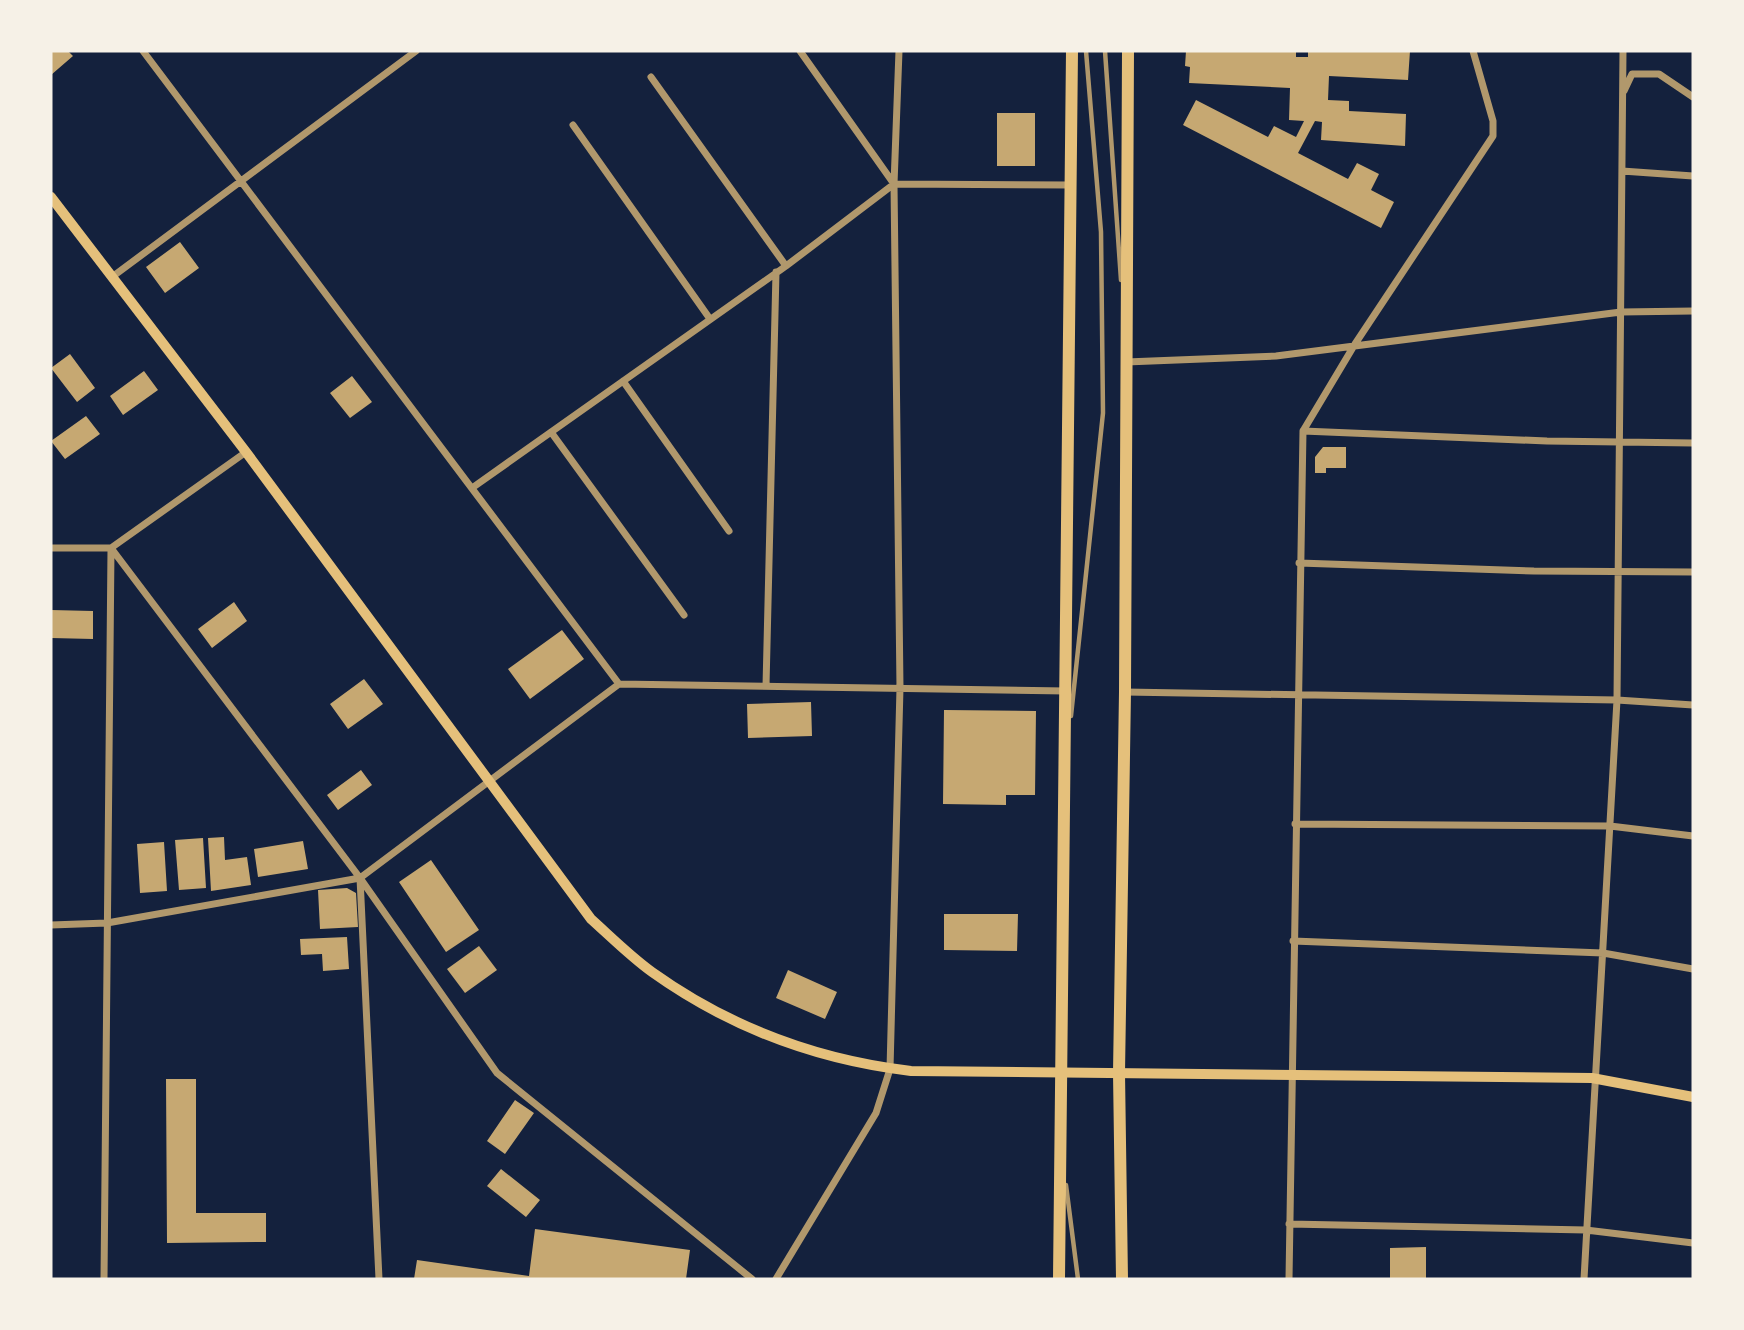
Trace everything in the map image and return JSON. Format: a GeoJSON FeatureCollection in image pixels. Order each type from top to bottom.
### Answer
{"type":"FeatureCollection","features":[{"type":"Feature","properties":{"kind":"main road"},"geometry":{"type":"LineString","coordinates":[[1059,1279],[1072,51]]}},
{"type":"Feature","properties":{"kind":"main road"},"geometry":{"type":"LineString","coordinates":[[1122,1279],[1119,1073],[1125,692],[1128,51]]}},
{"type":"Feature","properties":{"kind":"main road"},"geometry":{"type":"LineString","coordinates":[[51,197],[246,452],[591,919],[651,971],[719,1014],[750,1028],[833,1057],[890,1069],[1595,1078],[1693,1097]]}},
{"type":"Feature","properties":{"kind":"street"},"geometry":{"type":"LineString","coordinates":[[143,51],[619,684]]}},
{"type":"Feature","properties":{"kind":"street"},"geometry":{"type":"LineString","coordinates":[[112,277],[416,51]]}},
{"type":"Feature","properties":{"kind":"street"},"geometry":{"type":"LineString","coordinates":[[800,51],[894,184]]}},
{"type":"Feature","properties":{"kind":"street"},"geometry":{"type":"LineString","coordinates":[[776,1279],[876,1113],[890,1069],[900,688],[894,184],[899,51]]}},
{"type":"Feature","properties":{"kind":"street"},"geometry":{"type":"LineString","coordinates":[[1289,1279],[1298,563],[1303,431],[1355,344],[1493,136],[1493,121],[1473,51]]}},
{"type":"Feature","properties":{"kind":"street"},"geometry":{"type":"LineString","coordinates":[[1584,1279],[1617,700],[1623,51]]}},
{"type":"Feature","properties":{"kind":"street"},"geometry":{"type":"LineString","coordinates":[[1623,95],[1632,74],[1659,74],[1693,97]]}},
{"type":"Feature","properties":{"kind":"street"},"geometry":{"type":"LineString","coordinates":[[651,77],[786,266]]}},
{"type":"Feature","properties":{"kind":"street"},"geometry":{"type":"LineString","coordinates":[[573,125],[710,319]]}},
{"type":"Feature","properties":{"kind":"street"},"geometry":{"type":"LineString","coordinates":[[1622,171],[1693,176]]}},
{"type":"Feature","properties":{"kind":"street"},"geometry":{"type":"LineString","coordinates":[[472,488],[786,266],[894,184],[1071,186]]}},
{"type":"Feature","properties":{"kind":"street"},"geometry":{"type":"LineString","coordinates":[[766,687],[776,272]]}},
{"type":"Feature","properties":{"kind":"street"},"geometry":{"type":"LineString","coordinates":[[1126,362],[1276,356],[1620,312],[1693,311]]}},
{"type":"Feature","properties":{"kind":"street"},"geometry":{"type":"LineString","coordinates":[[623,381],[729,531]]}},
{"type":"Feature","properties":{"kind":"street"},"geometry":{"type":"LineString","coordinates":[[1303,431],[1693,443]]}},
{"type":"Feature","properties":{"kind":"street"},"geometry":{"type":"LineString","coordinates":[[551,432],[684,615]]}},
{"type":"Feature","properties":{"kind":"street"},"geometry":{"type":"LineString","coordinates":[[51,548],[111,548],[246,452]]}},
{"type":"Feature","properties":{"kind":"street"},"geometry":{"type":"LineString","coordinates":[[111,548],[360,878],[498,1073],[752,1279]]}},
{"type":"Feature","properties":{"kind":"street"},"geometry":{"type":"LineString","coordinates":[[104,1279],[111,548]]}},
{"type":"Feature","properties":{"kind":"street"},"geometry":{"type":"LineString","coordinates":[[1298,563],[1693,572]]}},
{"type":"Feature","properties":{"kind":"street"},"geometry":{"type":"LineString","coordinates":[[51,925],[107,923],[360,878],[619,684],[1066,691]]}},
{"type":"Feature","properties":{"kind":"street"},"geometry":{"type":"LineString","coordinates":[[1125,692],[1617,700],[1693,705]]}},
{"type":"Feature","properties":{"kind":"street"},"geometry":{"type":"LineString","coordinates":[[1295,824],[1610,826],[1693,836]]}},
{"type":"Feature","properties":{"kind":"street"},"geometry":{"type":"LineString","coordinates":[[360,878],[379,1279]]}},
{"type":"Feature","properties":{"kind":"street"},"geometry":{"type":"LineString","coordinates":[[1293,941],[1603,953],[1693,969]]}},
{"type":"Feature","properties":{"kind":"street"},"geometry":{"type":"LineString","coordinates":[[1289,1224],[1587,1230],[1693,1243]]}},
{"type":"Feature","properties":{"kind":"lane"},"geometry":{"type":"LineString","coordinates":[[1065,766],[1103,413],[1101,232],[1086,51]]}},
{"type":"Feature","properties":{"kind":"lane"},"geometry":{"type":"LineString","coordinates":[[1105,51],[1126,340]]}},
{"type":"Feature","properties":{"kind":"lane"},"geometry":{"type":"LineString","coordinates":[[1060,1142],[1078,1279]]}},
{"type":"Feature","properties":{"kind":"building"},"geometry":{"type":"Polygon","coordinates":[[[51,51],[68,51],[73,56],[51,75],[51,51]]]}},
{"type":"Feature","properties":{"kind":"building"},"geometry":{"type":"Polygon","coordinates":[[[1186,51],[1296,51],[1296,57],[1308,57],[1308,51],[1410,51],[1408,80],[1329,76],[1328,100],[1349,101],[1349,111],[1406,114],[1405,146],[1321,140],[1322,122],[1315,121],[1298,153],[1348,179],[1357,163],[1379,174],[1371,190],[1394,202],[1381,228],[1183,125],[1196,100],[1268,137],[1274,126],[1296,137],[1304,121],[1289,120],[1290,88],[1189,83],[1190,67],[1185,66],[1186,51]]]}},
{"type":"Feature","properties":{"kind":"building"},"geometry":{"type":"Polygon","coordinates":[[[997,113],[1035,113],[1035,166],[997,166],[997,113]]]}},
{"type":"Feature","properties":{"kind":"building"},"geometry":{"type":"Polygon","coordinates":[[[180,242],[199,268],[165,293],[146,267],[180,242]]]}},
{"type":"Feature","properties":{"kind":"building"},"geometry":{"type":"Polygon","coordinates":[[[70,354],[95,388],[77,402],[51,368],[70,354]]]}},
{"type":"Feature","properties":{"kind":"building"},"geometry":{"type":"Polygon","coordinates":[[[144,371],[158,390],[123,415],[110,396],[144,371]]]}},
{"type":"Feature","properties":{"kind":"building"},"geometry":{"type":"Polygon","coordinates":[[[352,376],[372,402],[350,418],[330,393],[352,376]]]}},
{"type":"Feature","properties":{"kind":"building"},"geometry":{"type":"Polygon","coordinates":[[[86,416],[100,434],[65,459],[51,441],[86,416]]]}},
{"type":"Feature","properties":{"kind":"building"},"geometry":{"type":"Polygon","coordinates":[[[1323,447],[1346,447],[1346,468],[1326,468],[1326,473],[1315,473],[1315,457],[1323,447]]]}},
{"type":"Feature","properties":{"kind":"building"},"geometry":{"type":"Polygon","coordinates":[[[234,602],[247,621],[212,648],[198,629],[234,602]]]}},
{"type":"Feature","properties":{"kind":"building"},"geometry":{"type":"Polygon","coordinates":[[[51,610],[93,611],[93,639],[51,638],[51,610]]]}},
{"type":"Feature","properties":{"kind":"building"},"geometry":{"type":"Polygon","coordinates":[[[562,630],[584,659],[530,699],[508,669],[562,630]]]}},
{"type":"Feature","properties":{"kind":"building"},"geometry":{"type":"Polygon","coordinates":[[[364,679],[383,704],[348,729],[330,704],[364,679]]]}},
{"type":"Feature","properties":{"kind":"building"},"geometry":{"type":"Polygon","coordinates":[[[811,702],[812,736],[748,738],[747,704],[811,702]]]}},
{"type":"Feature","properties":{"kind":"building"},"geometry":{"type":"Polygon","coordinates":[[[944,710],[1036,711],[1035,795],[1006,795],[1006,805],[943,804],[944,710]]]}},
{"type":"Feature","properties":{"kind":"building"},"geometry":{"type":"Polygon","coordinates":[[[361,770],[372,785],[338,810],[327,795],[361,770]]]}},
{"type":"Feature","properties":{"kind":"building"},"geometry":{"type":"Polygon","coordinates":[[[224,837],[225,860],[247,857],[251,885],[211,891],[208,838],[224,837]]]}},
{"type":"Feature","properties":{"kind":"building"},"geometry":{"type":"Polygon","coordinates":[[[203,838],[206,888],[179,890],[175,840],[203,838]]]}},
{"type":"Feature","properties":{"kind":"building"},"geometry":{"type":"Polygon","coordinates":[[[303,841],[308,869],[258,877],[254,849],[303,841]]]}},
{"type":"Feature","properties":{"kind":"building"},"geometry":{"type":"Polygon","coordinates":[[[164,842],[167,891],[140,893],[137,844],[164,842]]]}},
{"type":"Feature","properties":{"kind":"building"},"geometry":{"type":"Polygon","coordinates":[[[431,860],[479,930],[446,952],[399,882],[431,860]]]}},
{"type":"Feature","properties":{"kind":"building"},"geometry":{"type":"Polygon","coordinates":[[[347,888],[356,893],[358,927],[320,929],[318,890],[347,888]]]}},
{"type":"Feature","properties":{"kind":"building"},"geometry":{"type":"Polygon","coordinates":[[[944,914],[1018,914],[1017,951],[944,950],[944,914]]]}},
{"type":"Feature","properties":{"kind":"building"},"geometry":{"type":"Polygon","coordinates":[[[347,937],[349,969],[323,971],[322,954],[301,955],[300,939],[347,937]]]}},
{"type":"Feature","properties":{"kind":"building"},"geometry":{"type":"Polygon","coordinates":[[[479,946],[497,970],[465,993],[447,969],[479,946]]]}},
{"type":"Feature","properties":{"kind":"building"},"geometry":{"type":"Polygon","coordinates":[[[788,970],[837,992],[825,1019],[776,998],[788,970]]]}},
{"type":"Feature","properties":{"kind":"building"},"geometry":{"type":"Polygon","coordinates":[[[166,1079],[196,1079],[196,1213],[266,1213],[266,1242],[167,1243],[166,1079]]]}},
{"type":"Feature","properties":{"kind":"building"},"geometry":{"type":"Polygon","coordinates":[[[515,1100],[534,1113],[505,1154],[487,1141],[515,1100]]]}},
{"type":"Feature","properties":{"kind":"building"},"geometry":{"type":"Polygon","coordinates":[[[501,1169],[540,1200],[526,1217],[487,1186],[501,1169]]]}},
{"type":"Feature","properties":{"kind":"building"},"geometry":{"type":"Polygon","coordinates":[[[535,1229],[690,1250],[686,1279],[414,1279],[417,1260],[529,1276],[535,1229]]]}},
{"type":"Feature","properties":{"kind":"building"},"geometry":{"type":"Polygon","coordinates":[[[1426,1247],[1426,1279],[1390,1279],[1390,1248],[1426,1247]]]}}]}
